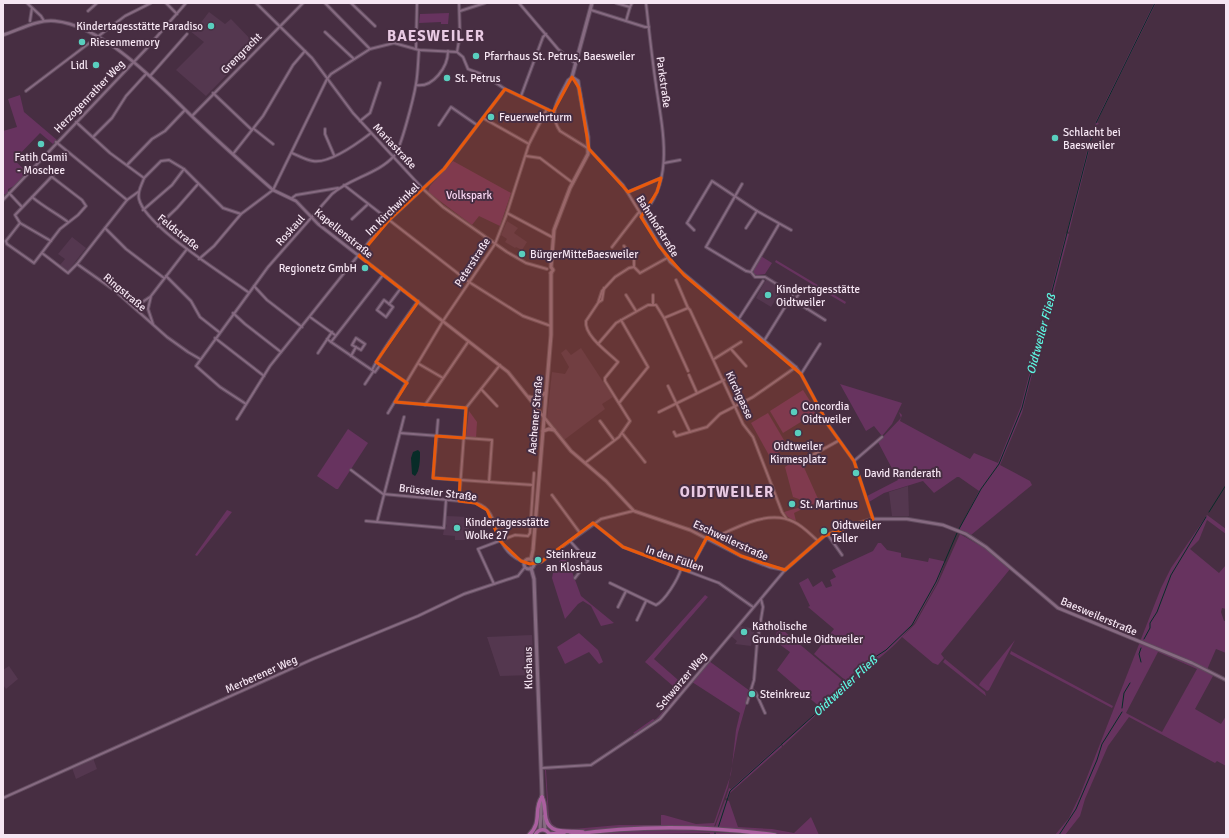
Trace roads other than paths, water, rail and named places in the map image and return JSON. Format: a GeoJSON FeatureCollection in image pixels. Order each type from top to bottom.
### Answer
{"type":"FeatureCollection","features":[{"type":"Feature","properties":{"kind":"main road"},"geometry":{"type":"LineString","coordinates":[[550,272],[547,269],[551,267],[552,237],[573,183],[585,163],[589,149],[580,88],[578,82],[572,77],[574,64],[592,3]]}},
{"type":"Feature","properties":{"kind":"main road","name":"Aachener Straße"},"geometry":{"type":"LineString","coordinates":[[531,559],[534,550],[551,326],[550,272],[553,270],[551,267]]}},
{"type":"Feature","properties":{"kind":"main road"},"geometry":{"type":"LineString","coordinates":[[529,397],[535,399],[541,398],[546,390]]}},
{"type":"Feature","properties":{"kind":"main road"},"geometry":{"type":"LineString","coordinates":[[543,431],[549,429],[554,430]]}},
{"type":"Feature","properties":{"kind":"main road"},"geometry":{"type":"LineString","coordinates":[[526,559],[531,559],[534,564],[532,570],[525,567],[524,562],[526,559]]}},
{"type":"Feature","properties":{"kind":"main road","name":"Kloshaus"},"geometry":{"type":"LineString","coordinates":[[532,570],[543,830]]}},
{"type":"Feature","properties":{"kind":"main road"},"geometry":{"type":"LineString","coordinates":[[542,797],[545,803],[547,821],[553,829],[559,831],[576,830],[585,834]]}},
{"type":"Feature","properties":{"kind":"main road"},"geometry":{"type":"LineString","coordinates":[[529,835],[538,823],[539,803],[542,797]]}},
{"type":"Feature","properties":{"kind":"main road"},"geometry":{"type":"LineString","coordinates":[[570,835],[663,828],[705,829],[775,835]]}},
{"type":"Feature","properties":{"kind":"main road"},"geometry":{"type":"LineString","coordinates":[[535,835],[543,830],[550,835],[585,834]]}},
{"type":"Feature","properties":{"kind":"street"},"geometry":{"type":"LineString","coordinates":[[3,35],[44,21],[41,16],[27,3]]}},
{"type":"Feature","properties":{"kind":"street"},"geometry":{"type":"LineString","coordinates":[[88,11],[97,3]]}},
{"type":"Feature","properties":{"kind":"street"},"geometry":{"type":"LineString","coordinates":[[26,91],[131,12],[143,4],[151,3]]}},
{"type":"Feature","properties":{"kind":"street"},"geometry":{"type":"LineString","coordinates":[[166,3],[178,14]]}},
{"type":"Feature","properties":{"kind":"street","name":"Herzogenrather Weg"},"geometry":{"type":"LineString","coordinates":[[3,200],[178,14],[186,3]]}},
{"type":"Feature","properties":{"kind":"street","name":"Mariastraße"},"geometry":{"type":"LineString","coordinates":[[256,3],[305,51],[328,78],[360,121],[423,189],[443,206],[495,244],[526,263],[547,269]]}},
{"type":"Feature","properties":{"kind":"street","name":"Grengracht"},"geometry":{"type":"LineString","coordinates":[[192,116],[303,3]]}},
{"type":"Feature","properties":{"kind":"street"},"geometry":{"type":"LineString","coordinates":[[325,3],[370,49]]}},
{"type":"Feature","properties":{"kind":"street"},"geometry":{"type":"LineString","coordinates":[[351,3],[375,26]]}},
{"type":"Feature","properties":{"kind":"street"},"geometry":{"type":"LineString","coordinates":[[394,157],[399,145],[416,85],[417,3]]}},
{"type":"Feature","properties":{"kind":"street"},"geometry":{"type":"LineString","coordinates":[[457,52],[460,34],[459,3]]}},
{"type":"Feature","properties":{"kind":"street"},"geometry":{"type":"LineString","coordinates":[[460,11],[485,3]]}},
{"type":"Feature","properties":{"kind":"street"},"geometry":{"type":"LineString","coordinates":[[616,3],[630,7]]}},
{"type":"Feature","properties":{"kind":"street"},"geometry":{"type":"LineString","coordinates":[[626,21],[632,3]]}},
{"type":"Feature","properties":{"kind":"street","name":"Parkstraße"},"geometry":{"type":"LineString","coordinates":[[641,216],[657,192],[662,178],[664,162],[663,135],[646,3]]}},
{"type":"Feature","properties":{"kind":"street"},"geometry":{"type":"LineString","coordinates":[[521,4],[558,48],[574,64]]}},
{"type":"Feature","properties":{"kind":"street"},"geometry":{"type":"LineString","coordinates":[[30,21],[32,8]]}},
{"type":"Feature","properties":{"kind":"street"},"geometry":{"type":"LineString","coordinates":[[590,10],[649,27]]}},
{"type":"Feature","properties":{"kind":"street","name":"Kapellenstraße"},"geometry":{"type":"LineString","coordinates":[[44,21],[67,23],[84,29],[99,37],[133,62],[273,190],[292,198],[311,218],[500,366],[518,383],[544,417]]}},
{"type":"Feature","properties":{"kind":"street"},"geometry":{"type":"LineString","coordinates":[[326,32],[354,59]]}},
{"type":"Feature","properties":{"kind":"street"},"geometry":{"type":"LineString","coordinates":[[150,77],[187,34]]}},
{"type":"Feature","properties":{"kind":"street"},"geometry":{"type":"LineString","coordinates":[[521,96],[542,37],[546,34]]}},
{"type":"Feature","properties":{"kind":"street"},"geometry":{"type":"LineString","coordinates":[[199,259],[214,246],[242,214],[273,190],[331,74],[370,49],[394,43],[417,50],[457,52],[463,57],[468,69],[484,75],[505,89],[553,112],[568,80],[572,77]]}},
{"type":"Feature","properties":{"kind":"street"},"geometry":{"type":"LineString","coordinates":[[233,154],[263,116],[293,65],[305,51]]}},
{"type":"Feature","properties":{"kind":"street"},"geometry":{"type":"LineString","coordinates":[[416,85],[424,86],[435,79],[442,70],[448,51]]}},
{"type":"Feature","properties":{"kind":"street"},"geometry":{"type":"LineString","coordinates":[[92,137],[112,118],[126,96],[146,74]]}},
{"type":"Feature","properties":{"kind":"street"},"geometry":{"type":"LineString","coordinates":[[360,121],[370,113],[373,98],[380,83]]}},
{"type":"Feature","properties":{"kind":"street","name":"Im Kirchwinkel"},"geometry":{"type":"LineString","coordinates":[[237,419],[281,352],[389,220],[448,164],[505,89]]}},
{"type":"Feature","properties":{"kind":"street"},"geometry":{"type":"LineString","coordinates":[[213,93],[253,130],[273,144]]}},
{"type":"Feature","properties":{"kind":"street"},"geometry":{"type":"LineString","coordinates":[[439,125],[451,107],[477,125]]}},
{"type":"Feature","properties":{"kind":"street","name":"Peterstraße"},"geometry":{"type":"LineString","coordinates":[[388,413],[419,364],[443,321],[495,244],[507,213],[529,144],[547,109]]}},
{"type":"Feature","properties":{"kind":"street"},"geometry":{"type":"LineString","coordinates":[[127,165],[152,139],[165,131],[185,110]]}},
{"type":"Feature","properties":{"kind":"street","name":"Bahnhofstraße"},"geometry":{"type":"LineString","coordinates":[[553,112],[554,121],[560,131],[589,149],[628,192],[667,258],[764,342],[796,367],[802,374],[838,441],[854,461],[873,519]]}},
{"type":"Feature","properties":{"kind":"street"},"geometry":{"type":"LineString","coordinates":[[483,118],[529,144]]}},
{"type":"Feature","properties":{"kind":"street"},"geometry":{"type":"LineString","coordinates":[[76,122],[92,137],[144,178]]}},
{"type":"Feature","properties":{"kind":"street"},"geometry":{"type":"LineString","coordinates":[[325,129],[325,134],[334,155]]}},
{"type":"Feature","properties":{"kind":"street"},"geometry":{"type":"LineString","coordinates":[[292,153],[314,161],[321,161],[352,148],[371,133]]}},
{"type":"Feature","properties":{"kind":"street"},"geometry":{"type":"LineString","coordinates":[[56,142],[127,200]]}},
{"type":"Feature","properties":{"kind":"street"},"geometry":{"type":"LineString","coordinates":[[526,156],[540,158],[573,183]]}},
{"type":"Feature","properties":{"kind":"street","name":"Roskaul"},"geometry":{"type":"LineString","coordinates":[[246,404],[220,387],[196,366],[200,359],[248,292],[338,188],[380,167],[394,157]]}},
{"type":"Feature","properties":{"kind":"street"},"geometry":{"type":"LineString","coordinates":[[42,253],[68,272],[77,264],[127,200],[138,192],[144,178],[163,160],[169,160],[184,169],[223,208],[242,214]]}},
{"type":"Feature","properties":{"kind":"street"},"geometry":{"type":"LineString","coordinates":[[664,162],[680,160]]}},
{"type":"Feature","properties":{"kind":"street"},"geometry":{"type":"LineString","coordinates":[[143,210],[172,185],[184,169]]}},
{"type":"Feature","properties":{"kind":"street"},"geometry":{"type":"LineString","coordinates":[[51,241],[20,223],[15,216],[58,170]]}},
{"type":"Feature","properties":{"kind":"street"},"geometry":{"type":"LineString","coordinates":[[20,223],[6,241],[7,244],[34,263],[68,222],[78,215],[86,206],[82,200],[52,178]]}},
{"type":"Feature","properties":{"kind":"street"},"geometry":{"type":"LineString","coordinates":[[628,192],[662,178]]}},
{"type":"Feature","properties":{"kind":"street"},"geometry":{"type":"LineString","coordinates":[[694,230],[687,223],[712,181],[757,211],[791,230]]}},
{"type":"Feature","properties":{"kind":"street"},"geometry":{"type":"LineString","coordinates":[[158,226],[177,208],[198,184]]}},
{"type":"Feature","properties":{"kind":"street"},"geometry":{"type":"LineString","coordinates":[[742,184],[706,247],[746,271],[751,272],[756,277],[765,277],[793,294],[764,342]]}},
{"type":"Feature","properties":{"kind":"street"},"geometry":{"type":"LineString","coordinates":[[344,185],[367,205],[389,220],[468,282],[523,316],[551,326]]}},
{"type":"Feature","properties":{"kind":"street"},"geometry":{"type":"LineString","coordinates":[[292,198],[296,194],[338,188]]}},
{"type":"Feature","properties":{"kind":"street","name":"Feldstraße"},"geometry":{"type":"LineString","coordinates":[[138,192],[143,210],[158,226],[199,259],[248,292]]}},
{"type":"Feature","properties":{"kind":"street"},"geometry":{"type":"LineString","coordinates":[[9,194],[23,207]]}},
{"type":"Feature","properties":{"kind":"street"},"geometry":{"type":"LineString","coordinates":[[32,197],[46,209],[56,212],[68,222]]}},
{"type":"Feature","properties":{"kind":"street"},"geometry":{"type":"LineString","coordinates":[[352,219],[367,205]]}},
{"type":"Feature","properties":{"kind":"street"},"geometry":{"type":"LineString","coordinates":[[746,228],[757,211]]}},
{"type":"Feature","properties":{"kind":"street"},"geometry":{"type":"LineString","coordinates":[[612,247],[639,212]]}},
{"type":"Feature","properties":{"kind":"street"},"geometry":{"type":"LineString","coordinates":[[507,213],[552,237]]}},
{"type":"Feature","properties":{"kind":"street"},"geometry":{"type":"LineString","coordinates":[[751,272],[779,224]]}},
{"type":"Feature","properties":{"kind":"street"},"geometry":{"type":"LineString","coordinates":[[105,228],[126,249],[165,277],[191,301],[200,316],[219,332]]}},
{"type":"Feature","properties":{"kind":"street"},"geometry":{"type":"LineString","coordinates":[[624,246],[634,260],[634,267],[638,272],[642,272],[667,258]]}},
{"type":"Feature","properties":{"kind":"street"},"geometry":{"type":"LineString","coordinates":[[129,303],[141,303],[151,296],[187,249]]}},
{"type":"Feature","properties":{"kind":"street","name":"Ringstraße"},"geometry":{"type":"LineString","coordinates":[[77,264],[114,290],[142,317],[188,352],[200,359]]}},
{"type":"Feature","properties":{"kind":"street"},"geometry":{"type":"LineString","coordinates":[[585,462],[622,433],[630,421],[605,381],[605,378],[618,362],[598,344],[585,324],[598,303],[602,300],[604,288],[615,277],[628,268],[634,267]]}},
{"type":"Feature","properties":{"kind":"street"},"geometry":{"type":"LineString","coordinates":[[331,342],[383,275]]}},
{"type":"Feature","properties":{"kind":"street","name":"Kirchgasse"},"geometry":{"type":"LineString","coordinates":[[676,280],[688,308],[724,380],[743,424],[753,437],[782,512],[786,518]]}},
{"type":"Feature","properties":{"kind":"street"},"geometry":{"type":"LineString","coordinates":[[738,320],[763,281]]}},
{"type":"Feature","properties":{"kind":"street"},"geometry":{"type":"LineString","coordinates":[[254,286],[268,300],[302,327]]}},
{"type":"Feature","properties":{"kind":"street"},"geometry":{"type":"LineString","coordinates":[[389,304],[400,288]]}},
{"type":"Feature","properties":{"kind":"street"},"geometry":{"type":"LineString","coordinates":[[794,301],[803,288]]}},
{"type":"Feature","properties":{"kind":"street"},"geometry":{"type":"LineString","coordinates":[[626,294],[636,311]]}},
{"type":"Feature","properties":{"kind":"street"},"geometry":{"type":"LineString","coordinates":[[653,295],[653,304]]}},
{"type":"Feature","properties":{"kind":"street"},"geometry":{"type":"LineString","coordinates":[[807,309],[815,295]]}},
{"type":"Feature","properties":{"kind":"street"},"geometry":{"type":"LineString","coordinates":[[151,296],[148,309],[153,324]]}},
{"type":"Feature","properties":{"kind":"street"},"geometry":{"type":"LineString","coordinates":[[790,298],[825,320]]}},
{"type":"Feature","properties":{"kind":"street"},"geometry":{"type":"LineString","coordinates":[[384,300],[389,304],[393,307],[386,317],[377,310],[384,300]]}},
{"type":"Feature","properties":{"kind":"street"},"geometry":{"type":"LineString","coordinates":[[365,384],[388,341],[418,302]]}},
{"type":"Feature","properties":{"kind":"street"},"geometry":{"type":"LineString","coordinates":[[598,344],[612,327],[621,320],[636,311],[653,304]]}},
{"type":"Feature","properties":{"kind":"street"},"geometry":{"type":"LineString","coordinates":[[653,304],[658,307],[664,318],[688,371]]}},
{"type":"Feature","properties":{"kind":"street"},"geometry":{"type":"LineString","coordinates":[[664,318],[688,308]]}},
{"type":"Feature","properties":{"kind":"street"},"geometry":{"type":"LineString","coordinates":[[233,313],[281,352]]}},
{"type":"Feature","properties":{"kind":"street"},"geometry":{"type":"LineString","coordinates":[[310,317],[335,335]]}},
{"type":"Feature","properties":{"kind":"street"},"geometry":{"type":"LineString","coordinates":[[619,403],[648,367],[621,320]]}},
{"type":"Feature","properties":{"kind":"street"},"geometry":{"type":"LineString","coordinates":[[318,353],[332,332]]}},
{"type":"Feature","properties":{"kind":"street"},"geometry":{"type":"LineString","coordinates":[[215,338],[264,376]]}},
{"type":"Feature","properties":{"kind":"street"},"geometry":{"type":"LineString","coordinates":[[356,338],[365,344],[361,350],[356,347],[352,344],[356,338]]}},
{"type":"Feature","properties":{"kind":"street"},"geometry":{"type":"LineString","coordinates":[[327,339],[373,371]]}},
{"type":"Feature","properties":{"kind":"street"},"geometry":{"type":"LineString","coordinates":[[425,405],[468,342]]}},
{"type":"Feature","properties":{"kind":"street"},"geometry":{"type":"LineString","coordinates":[[714,359],[741,342]]}},
{"type":"Feature","properties":{"kind":"street"},"geometry":{"type":"LineString","coordinates":[[802,374],[820,344]]}},
{"type":"Feature","properties":{"kind":"street"},"geometry":{"type":"LineString","coordinates":[[351,356],[356,347]]}},
{"type":"Feature","properties":{"kind":"street"},"geometry":{"type":"LineString","coordinates":[[731,349],[746,366]]}},
{"type":"Feature","properties":{"kind":"street"},"geometry":{"type":"LineString","coordinates":[[376,362],[406,383]]}},
{"type":"Feature","properties":{"kind":"street"},"geometry":{"type":"LineString","coordinates":[[419,364],[443,378]]}},
{"type":"Feature","properties":{"kind":"street"},"geometry":{"type":"LineString","coordinates":[[373,371],[380,365]]}},
{"type":"Feature","properties":{"kind":"street"},"geometry":{"type":"LineString","coordinates":[[459,501],[466,408],[500,366]]}},
{"type":"Feature","properties":{"kind":"street"},"geometry":{"type":"LineString","coordinates":[[674,432],[676,436],[707,427],[720,414],[753,397],[796,367]]}},
{"type":"Feature","properties":{"kind":"street"},"geometry":{"type":"LineString","coordinates":[[689,375],[697,393]]}},
{"type":"Feature","properties":{"kind":"street"},"geometry":{"type":"LineString","coordinates":[[658,412],[724,380]]}},
{"type":"Feature","properties":{"kind":"street"},"geometry":{"type":"LineString","coordinates":[[668,386],[690,432]]}},
{"type":"Feature","properties":{"kind":"street"},"geometry":{"type":"LineString","coordinates":[[481,389],[497,406]]}},
{"type":"Feature","properties":{"kind":"street"},"geometry":{"type":"LineString","coordinates":[[395,402],[466,408]]}},
{"type":"Feature","properties":{"kind":"street"},"geometry":{"type":"LineString","coordinates":[[377,522],[404,417]]}},
{"type":"Feature","properties":{"kind":"street","name":"Eschweilerstraße"},"geometry":{"type":"LineString","coordinates":[[544,417],[571,451],[585,462],[634,511],[707,537],[742,556],[770,567],[785,570]]}},
{"type":"Feature","properties":{"kind":"street"},"geometry":{"type":"LineString","coordinates":[[438,420],[433,478],[533,485]]}},
{"type":"Feature","properties":{"kind":"street"},"geometry":{"type":"LineString","coordinates":[[600,422],[614,440]]}},
{"type":"Feature","properties":{"kind":"street"},"geometry":{"type":"LineString","coordinates":[[400,432],[492,440],[489,482]]}},
{"type":"Feature","properties":{"kind":"street"},"geometry":{"type":"LineString","coordinates":[[622,433],[645,462]]}},
{"type":"Feature","properties":{"kind":"street"},"geometry":{"type":"LineString","coordinates":[[854,461],[882,437]]}},
{"type":"Feature","properties":{"kind":"street"},"geometry":{"type":"LineString","coordinates":[[800,462],[838,441]]}},
{"type":"Feature","properties":{"kind":"street","name":"Brüsseler Straße"},"geometry":{"type":"LineString","coordinates":[[351,470],[383,494],[476,503],[488,510],[500,541],[513,557],[524,562]]}},
{"type":"Feature","properties":{"kind":"street"},"geometry":{"type":"LineString","coordinates":[[494,584],[478,549],[515,535],[528,536],[530,534],[534,473]]}},
{"type":"Feature","properties":{"kind":"street"},"geometry":{"type":"LineString","coordinates":[[552,495],[580,533]]}},
{"type":"Feature","properties":{"kind":"street"},"geometry":{"type":"LineString","coordinates":[[366,521],[444,528],[446,500]]}},
{"type":"Feature","properties":{"kind":"street"},"geometry":{"type":"LineString","coordinates":[[534,564],[541,562],[593,523],[601,519],[634,511]]}},
{"type":"Feature","properties":{"kind":"street"},"geometry":{"type":"LineString","coordinates":[[712,540],[753,520],[786,518],[796,522],[818,542]]}},
{"type":"Feature","properties":{"kind":"street"},"geometry":{"type":"LineString","coordinates":[[785,570],[828,534],[873,519]]}},
{"type":"Feature","properties":{"kind":"street","name":"Baesweilerstraße"},"geometry":{"type":"LineString","coordinates":[[873,519],[920,520],[943,525],[960,531],[986,547],[1058,608],[1192,663],[1226,680]]}},
{"type":"Feature","properties":{"kind":"street","name":"In den Füllen"},"geometry":{"type":"LineString","coordinates":[[593,523],[623,548],[719,583],[753,607]]}},
{"type":"Feature","properties":{"kind":"street"},"geometry":{"type":"LineString","coordinates":[[828,534],[842,555]]}},
{"type":"Feature","properties":{"kind":"street"},"geometry":{"type":"LineString","coordinates":[[689,571],[707,537]]}},
{"type":"Feature","properties":{"kind":"street"},"geometry":{"type":"LineString","coordinates":[[570,541],[588,561],[575,578]]}},
{"type":"Feature","properties":{"kind":"street","name":"Merberener Weg"},"geometry":{"type":"LineString","coordinates":[[3,798],[313,659],[418,616],[464,594],[518,576],[525,567]]}},
{"type":"Feature","properties":{"kind":"street"},"geometry":{"type":"LineString","coordinates":[[610,583],[654,605],[660,603],[677,580],[680,569]]}},
{"type":"Feature","properties":{"kind":"street","name":"Schwarzer Weg"},"geometry":{"type":"LineString","coordinates":[[541,768],[591,765],[660,719],[785,570]]}},
{"type":"Feature","properties":{"kind":"street"},"geometry":{"type":"LineString","coordinates":[[618,607],[626,591]]}},
{"type":"Feature","properties":{"kind":"street"},"geometry":{"type":"LineString","coordinates":[[747,703],[752,690],[762,611],[761,598]]}},
{"type":"Feature","properties":{"kind":"street"},"geometry":{"type":"LineString","coordinates":[[637,620],[646,601]]}},
{"type":"Feature","properties":{"kind":"street"},"geometry":{"type":"LineString","coordinates":[[752,690],[756,693],[766,713]]}},
{"type":"Feature","properties":{"kind":"waterway","name":"Oidtweiler Fließ"},"geometry":{"type":"LineString","coordinates":[[1096,123],[1155,3]]}},
{"type":"Feature","properties":{"kind":"waterway","name":"Oidtweiler Fließ"},"geometry":{"type":"LineString","coordinates":[[959,529],[981,489],[999,464],[1022,408],[1094,128]]}},
{"type":"Feature","properties":{"kind":"waterway"},"geometry":{"type":"LineString","coordinates":[[1209,512],[1226,485]]}},
{"type":"Feature","properties":{"kind":"waterway"},"geometry":{"type":"LineString","coordinates":[[1144,639],[1150,628],[1150,623],[1157,612],[1171,575],[1206,517]]}},
{"type":"Feature","properties":{"kind":"waterway","name":"Oidtweiler Fließ"},"geometry":{"type":"LineString","coordinates":[[718,828],[730,791],[846,686],[872,659],[886,650],[912,625],[936,582],[957,533]]}},
{"type":"Feature","properties":{"kind":"waterway"},"geometry":{"type":"LineString","coordinates":[[1141,648],[1139,654],[1141,662]]}},
{"type":"Feature","properties":{"kind":"waterway"},"geometry":{"type":"LineString","coordinates":[[1122,708],[1124,693],[1130,683]]}},
{"type":"Feature","properties":{"kind":"waterway"},"geometry":{"type":"LineString","coordinates":[[1059,835],[1076,809],[1097,760],[1102,744],[1122,712]]}},
{"type":"Feature","properties":{"kind":"place","name":"Kindertagesstätte Paradiso"},"geometry":{"type":"Point","coordinates":[211,26]}},
{"type":"Feature","properties":{"kind":"place","name":"Riesenmemory"},"geometry":{"type":"Point","coordinates":[82,42]}},
{"type":"Feature","properties":{"kind":"place","name":"Pfarrhaus St. Petrus, Baesweiler"},"geometry":{"type":"Point","coordinates":[476,56]}},
{"type":"Feature","properties":{"kind":"place","name":"Lidl"},"geometry":{"type":"Point","coordinates":[96,65]}},
{"type":"Feature","properties":{"kind":"place","name":"St. Petrus"},"geometry":{"type":"Point","coordinates":[447,78]}},
{"type":"Feature","properties":{"kind":"place","name":"Feuerwehrturm"},"geometry":{"type":"Point","coordinates":[491,117]}},
{"type":"Feature","properties":{"kind":"place","name":"Schlacht bei Baesweiler"},"geometry":{"type":"Point","coordinates":[1055,138]}},
{"type":"Feature","properties":{"kind":"place","name":"Fatih Camii - Moschee"},"geometry":{"type":"Point","coordinates":[41,144]}},
{"type":"Feature","properties":{"kind":"place","name":"BürgerMitteBaesweiler"},"geometry":{"type":"Point","coordinates":[522,254]}},
{"type":"Feature","properties":{"kind":"place","name":"Regionetz GmbH"},"geometry":{"type":"Point","coordinates":[365,268]}},
{"type":"Feature","properties":{"kind":"place","name":"Kindertagesstätte Oidtweiler"},"geometry":{"type":"Point","coordinates":[768,295]}},
{"type":"Feature","properties":{"kind":"place","name":"Concordia Oidtweiler"},"geometry":{"type":"Point","coordinates":[794,412]}},
{"type":"Feature","properties":{"kind":"place","name":"Oidtweiler Kirmesplatz"},"geometry":{"type":"Point","coordinates":[798,433]}},
{"type":"Feature","properties":{"kind":"place","name":"David Randerath"},"geometry":{"type":"Point","coordinates":[856,473]}},
{"type":"Feature","properties":{"kind":"place","name":"St. Martinus"},"geometry":{"type":"Point","coordinates":[792,504]}},
{"type":"Feature","properties":{"kind":"place","name":"Kindertagesstätte Wolke 27"},"geometry":{"type":"Point","coordinates":[457,528]}},
{"type":"Feature","properties":{"kind":"place","name":"Oidtweiler Teller"},"geometry":{"type":"Point","coordinates":[824,531]}},
{"type":"Feature","properties":{"kind":"place","name":"Steinkreuz an Kloshaus"},"geometry":{"type":"Point","coordinates":[538,560]}},
{"type":"Feature","properties":{"kind":"place","name":"Katholische Grundschule Oidtweiler"},"geometry":{"type":"Point","coordinates":[744,632]}},
{"type":"Feature","properties":{"kind":"place","name":"Steinkreuz"},"geometry":{"type":"Point","coordinates":[752,694]}},
{"type":"Feature","properties":{"kind":"district","name":"BAESWEILER"},"geometry":{"type":"Point","coordinates":[436,36]}},
{"type":"Feature","properties":{"kind":"district","name":"OIDTWEILER"},"geometry":{"type":"Point","coordinates":[727,492]}},
{"type":"Feature","properties":{"kind":"park label","name":"Volkspark"},"geometry":{"type":"Point","coordinates":[469,195]}}]}
